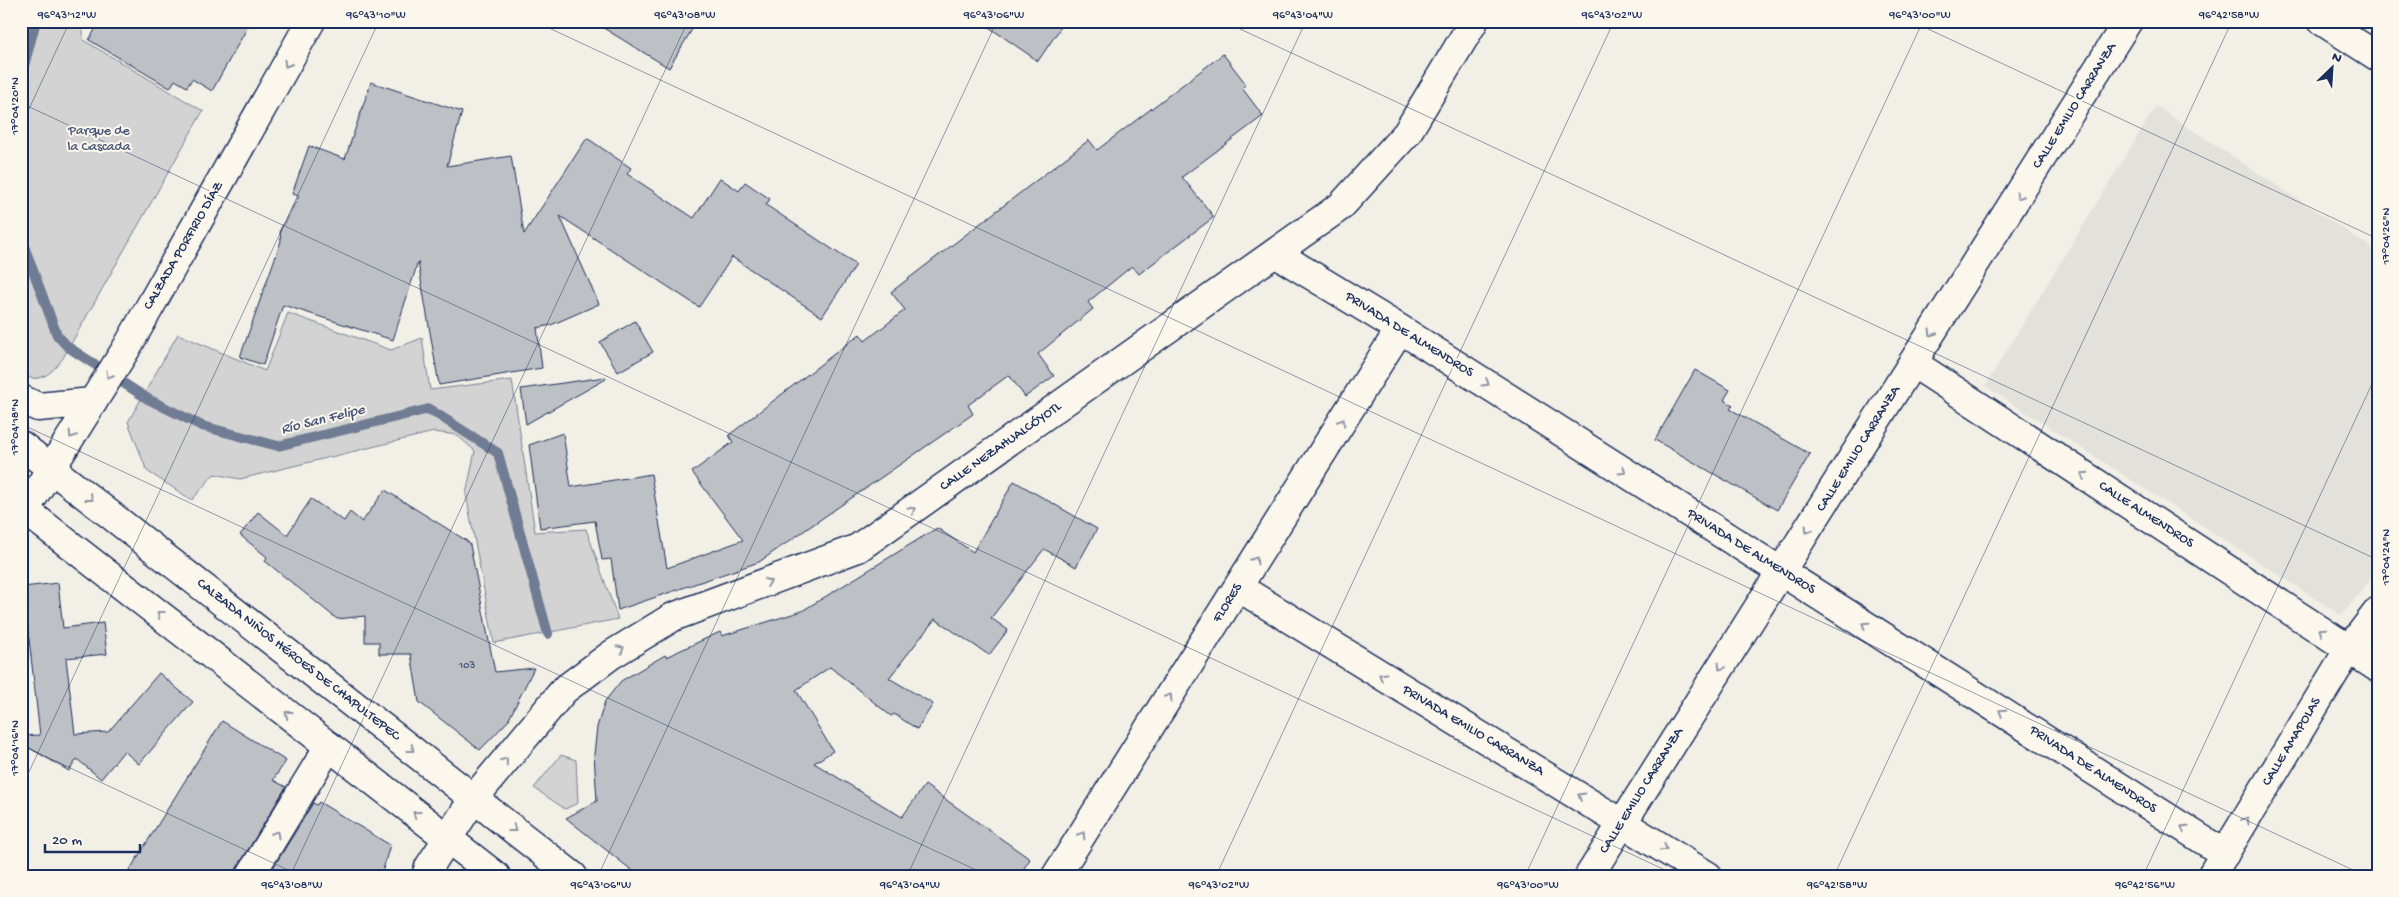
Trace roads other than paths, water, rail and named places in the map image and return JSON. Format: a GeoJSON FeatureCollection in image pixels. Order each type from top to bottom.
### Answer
{"type":"FeatureCollection","features":[{"type":"Feature","properties":{"kind":"street","name":"CALZADA PORFIRIO DÍAZ"},"geometry":{"type":"LineString","coordinates":[[22,511],[52,468],[126,349],[312,21]]}},
{"type":"Feature","properties":{"kind":"street","name":"CALLE NEZAHUALCÓYOTL"},"geometry":{"type":"LineString","coordinates":[[426,876],[428,867],[474,798],[564,690],[612,655],[673,617],[858,548],[1342,206],[1407,133],[1474,21]]}},
{"type":"Feature","properties":{"kind":"street","name":"CALLE EMILIO CARRANZA"},"geometry":{"type":"LineString","coordinates":[[1589,876],[2128,21]]}},
{"type":"Feature","properties":{"kind":"street"},"geometry":{"type":"LineString","coordinates":[[2322,21],[2378,57]]}},
{"type":"Feature","properties":{"kind":"street","name":"PRIVADA DE ALMENDROS"},"geometry":{"type":"LineString","coordinates":[[1275,253],[1400,329],[1782,571],[2218,865]]}},
{"type":"Feature","properties":{"kind":"street","name":"FLORES"},"geometry":{"type":"LineString","coordinates":[[1056,876],[1400,329]]}},
{"type":"Feature","properties":{"kind":"street","name":"CALLE ALMENDROS"},"geometry":{"type":"LineString","coordinates":[[1914,363],[2378,668]]}},
{"type":"Feature","properties":{"kind":"street"},"geometry":{"type":"LineString","coordinates":[[21,399],[38,407],[93,402]]}},
{"type":"Feature","properties":{"kind":"street","name":"CALZADA NIÑOS HÉROES DE CHAPULTEPEC"},"geometry":{"type":"LineString","coordinates":[[21,445],[573,876]]}},
{"type":"Feature","properties":{"kind":"street"},"geometry":{"type":"LineString","coordinates":[[22,511],[330,746],[496,876]]}},
{"type":"Feature","properties":{"kind":"street","name":"PRIVADA EMILIO CARRANZA"},"geometry":{"type":"LineString","coordinates":[[1238,587],[1708,876]]}},
{"type":"Feature","properties":{"kind":"street","name":"CALLE AMAPOLAS"},"geometry":{"type":"LineString","coordinates":[[2218,865],[2349,649],[2378,611]]}},
{"type":"Feature","properties":{"kind":"street"},"geometry":{"type":"LineString","coordinates":[[250,876],[330,746]]}},
{"type":"Feature","properties":{"kind":"waterway","name":"Río San Felipe"},"geometry":{"type":"LineString","coordinates":[[21,77],[36,21]]}},
{"type":"Feature","properties":{"kind":"waterway","name":"Río San Felipe"},"geometry":{"type":"LineString","coordinates":[[21,238],[57,335],[68,347],[148,399],[202,426],[278,446],[429,409],[498,453],[548,634]]}},
{"type":"Feature","properties":{"kind":"park label","name":"Parque de la Cascada"},"geometry":{"type":"Point","coordinates":[99,140]}}]}
